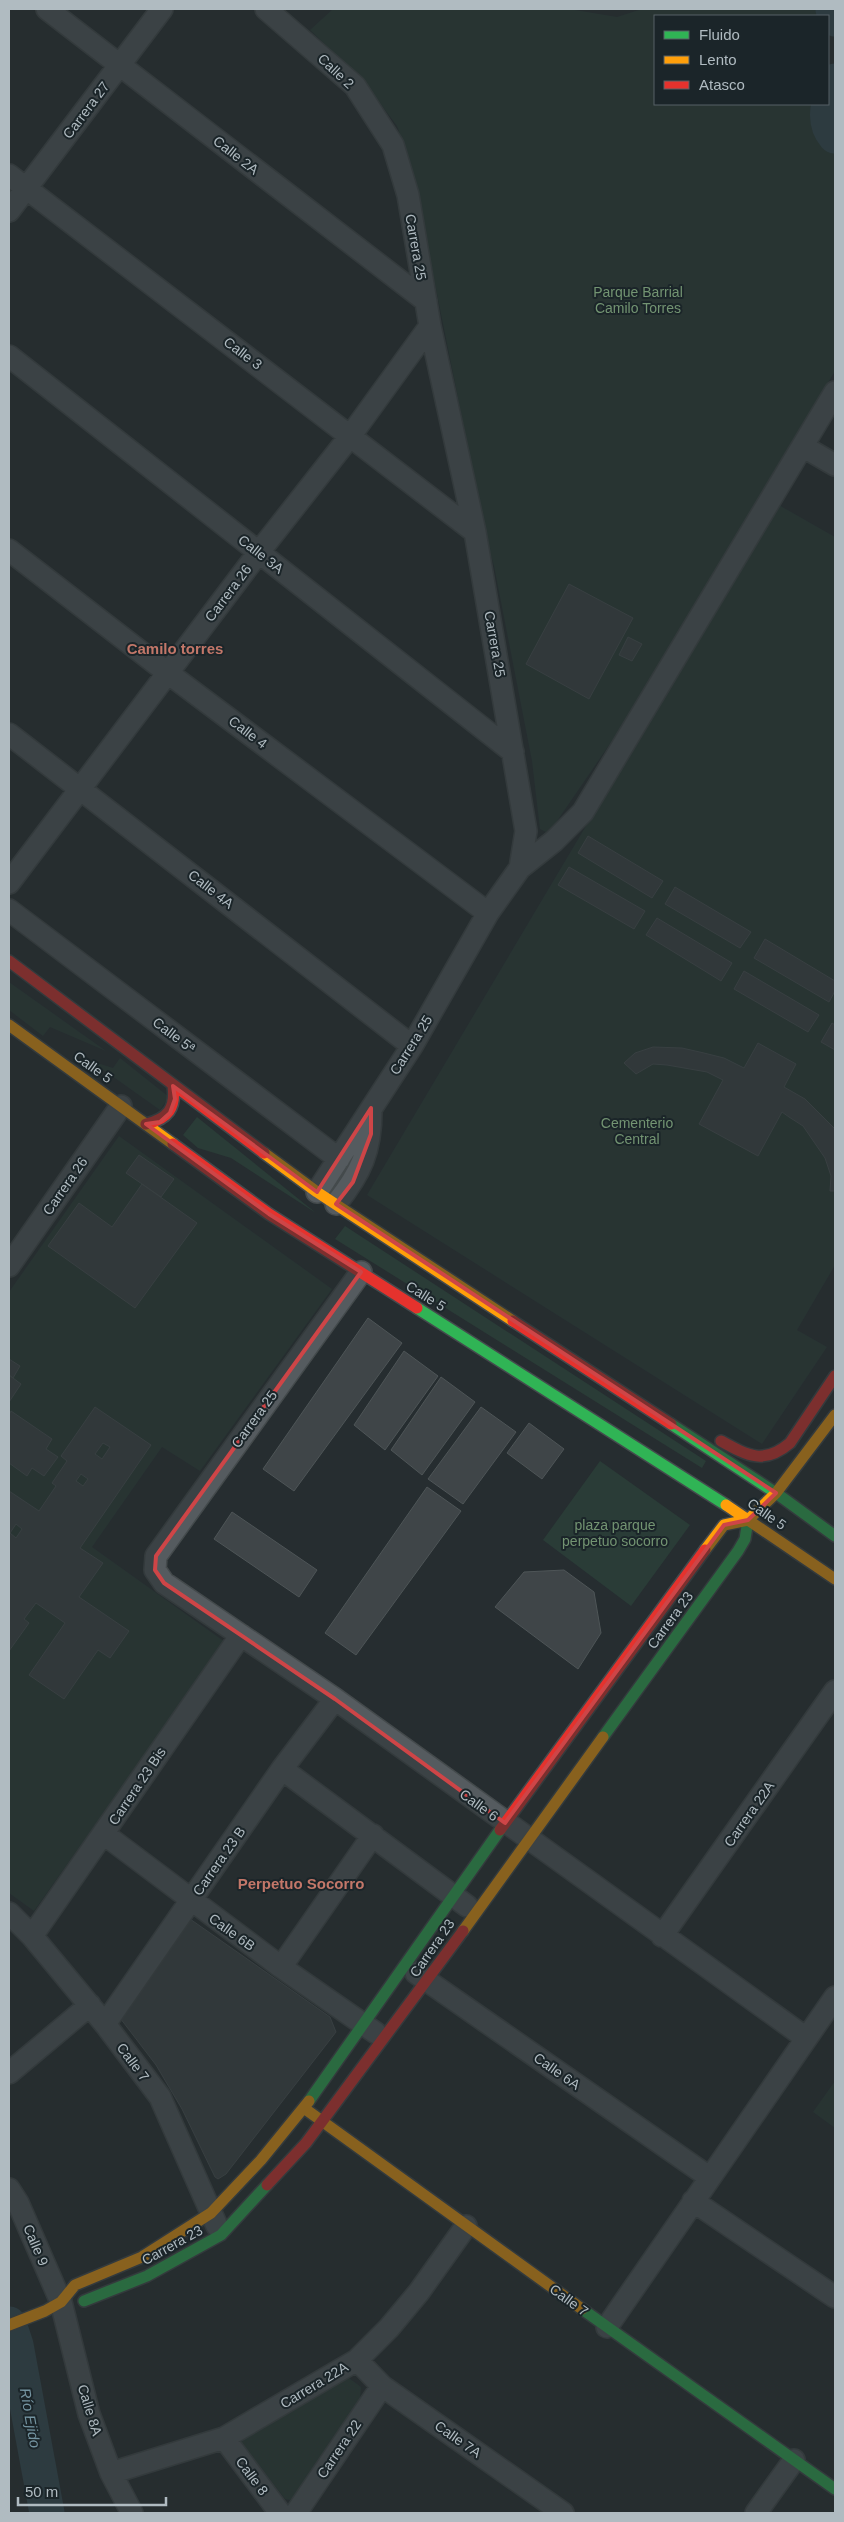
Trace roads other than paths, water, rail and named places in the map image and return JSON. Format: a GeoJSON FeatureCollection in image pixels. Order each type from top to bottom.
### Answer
{"type":"FeatureCollection","features":[{"type":"Feature","properties":{"kind":"street","name":"Calle 2A"},"geometry":{"type":"LineString","coordinates":[[47,9],[426,301]]}},
{"type":"Feature","properties":{"kind":"street","name":"Carrera 27"},"geometry":{"type":"LineString","coordinates":[[9,211],[162,9]]}},
{"type":"Feature","properties":{"kind":"street","name":"Calle 2"},"geometry":{"type":"LineString","coordinates":[[266,9],[355,86],[393,145]]}},
{"type":"Feature","properties":{"kind":"street","name":"Carrera 25"},"geometry":{"type":"LineString","coordinates":[[317,1192],[412,1046],[488,913],[520,868],[526,831],[475,532],[430,326],[408,196],[393,145]]}},
{"type":"Feature","properties":{"kind":"street","name":"Calle 3"},"geometry":{"type":"LineString","coordinates":[[9,175],[351,435],[475,532]]}},
{"type":"Feature","properties":{"kind":"street","name":"Carrera 26"},"geometry":{"type":"LineString","coordinates":[[9,883],[258,552],[351,435],[430,326]]}},
{"type":"Feature","properties":{"kind":"street","name":"Calle 3A"},"geometry":{"type":"LineString","coordinates":[[9,356],[513,752]]}},
{"type":"Feature","properties":{"kind":"street"},"geometry":{"type":"LineString","coordinates":[[520,868],[554,841],[583,812],[804,447],[835,392]]}},
{"type":"Feature","properties":{"kind":"street"},"geometry":{"type":"LineString","coordinates":[[804,447],[835,465]]}},
{"type":"Feature","properties":{"kind":"street","name":"Calle 4"},"geometry":{"type":"LineString","coordinates":[[9,550],[168,673],[488,913]]}},
{"type":"Feature","properties":{"kind":"street","name":"Calle 4A"},"geometry":{"type":"LineString","coordinates":[[9,734],[412,1046]]}},
{"type":"Feature","properties":{"kind":"street","name":"Calle 5ª"},"geometry":{"type":"LineString","coordinates":[[9,910],[339,1159]]}},
{"type":"Feature","properties":{"kind":"street","name":"Calle 5"},"geometry":{"type":"LineString","coordinates":[[9,961],[173,1086],[317,1192],[334,1209],[776,1494],[835,1536]]}},
{"type":"Feature","properties":{"kind":"street","name":"Calle 5"},"geometry":{"type":"LineString","coordinates":[[9,1025],[270,1214],[748,1520],[835,1579]]}},
{"type":"Feature","properties":{"kind":"street"},"geometry":{"type":"LineString","coordinates":[[146,1124],[160,1122],[170,1113],[175,1100],[173,1086]]}},
{"type":"Feature","properties":{"kind":"street","name":"Carrera 26"},"geometry":{"type":"LineString","coordinates":[[9,1266],[121,1106]]}},
{"type":"Feature","properties":{"kind":"street"},"geometry":{"type":"LineString","coordinates":[[334,1209],[353,1182],[365,1159],[371,1134],[371,1108]]}},
{"type":"Feature","properties":{"kind":"street"},"geometry":{"type":"LineString","coordinates":[[270,1214],[317,1230]]}},
{"type":"Feature","properties":{"kind":"street","name":"Carrera 25"},"geometry":{"type":"LineString","coordinates":[[155,1570],[156,1556],[361,1272]]}},
{"type":"Feature","properties":{"kind":"street","name":"Calle 5"},"geometry":{"type":"LineString","coordinates":[[661,1420],[702,1431],[753,1457],[772,1456],[790,1444],[835,1376]]}},
{"type":"Feature","properties":{"kind":"street"},"geometry":{"type":"LineString","coordinates":[[748,1520],[776,1494],[835,1415]]}},
{"type":"Feature","properties":{"kind":"street","name":"Carrera 23"},"geometry":{"type":"LineString","coordinates":[[9,2325],[34,2316],[61,2302],[75,2285],[142,2257],[211,2213],[261,2160],[304,2108],[505,1823],[724,1525],[748,1520],[745,1539],[738,1551],[475,1912],[427,1981],[306,2143],[221,2235],[147,2276],[82,2302],[61,2302]]}},
{"type":"Feature","properties":{"kind":"street","name":"Calle 6"},"geometry":{"type":"LineString","coordinates":[[155,1570],[164,1583],[335,1699],[806,2038]]}},
{"type":"Feature","properties":{"kind":"street","name":"Carrera 23 Bis"},"geometry":{"type":"LineString","coordinates":[[32,1936],[241,1635]]}},
{"type":"Feature","properties":{"kind":"street","name":"Carrera 22A"},"geometry":{"type":"LineString","coordinates":[[662,1936],[835,1691]]}},
{"type":"Feature","properties":{"kind":"street","name":"Carrera 23 B"},"geometry":{"type":"LineString","coordinates":[[105,2024],[282,1769],[335,1699]]}},
{"type":"Feature","properties":{"kind":"street"},"geometry":{"type":"LineString","coordinates":[[282,1769],[475,1912]]}},
{"type":"Feature","properties":{"kind":"street","name":"Calle 6B"},"geometry":{"type":"LineString","coordinates":[[104,1834],[190,1901],[384,2039]]}},
{"type":"Feature","properties":{"kind":"street"},"geometry":{"type":"LineString","coordinates":[[281,1967],[373,1836]]}},
{"type":"Feature","properties":{"kind":"street","name":"Calle 7"},"geometry":{"type":"LineString","coordinates":[[9,1913],[32,1936],[105,2024],[160,2097],[221,2235]]}},
{"type":"Feature","properties":{"kind":"street","name":"Calle 6A"},"geometry":{"type":"LineString","coordinates":[[405,1966],[709,2177]]}},
{"type":"Feature","properties":{"kind":"street"},"geometry":{"type":"LineString","coordinates":[[606,2327],[835,1997]]}},
{"type":"Feature","properties":{"kind":"street"},"geometry":{"type":"LineString","coordinates":[[9,2072],[90,2006]]}},
{"type":"Feature","properties":{"kind":"street","name":"Calle 7"},"geometry":{"type":"LineString","coordinates":[[304,2108],[606,2327],[835,2489]]}},
{"type":"Feature","properties":{"kind":"street","name":"Calle 9"},"geometry":{"type":"LineString","coordinates":[[9,2189],[18,2203],[61,2302]]}},
{"type":"Feature","properties":{"kind":"street"},"geometry":{"type":"LineString","coordinates":[[693,2201],[835,2298]]}},
{"type":"Feature","properties":{"kind":"street","name":"Carrera 22A"},"geometry":{"type":"LineString","coordinates":[[111,2473],[224,2438],[356,2360],[389,2328],[413,2299],[466,2226]]}},
{"type":"Feature","properties":{"kind":"street","name":"Calle 8A"},"geometry":{"type":"LineString","coordinates":[[61,2302],[89,2414],[111,2473],[132,2513]]}},
{"type":"Feature","properties":{"kind":"street","name":"Calle 7A"},"geometry":{"type":"LineString","coordinates":[[356,2360],[382,2386],[563,2513]]}},
{"type":"Feature","properties":{"kind":"street","name":"Carrera 22"},"geometry":{"type":"LineString","coordinates":[[296,2513],[382,2386]]}},
{"type":"Feature","properties":{"kind":"street","name":"Calle 8"},"geometry":{"type":"LineString","coordinates":[[224,2438],[280,2513]]}},
{"type":"Feature","properties":{"kind":"street"},"geometry":{"type":"LineString","coordinates":[[756,2513],[794,2460]]}},
{"type":"Feature","properties":{"kind":"waterway"},"geometry":{"type":"LineString","coordinates":[[833,9],[835,19]]}},
{"type":"Feature","properties":{"kind":"waterway"},"geometry":{"type":"LineString","coordinates":[[829,103],[835,81]]}},
{"type":"Feature","properties":{"kind":"waterway"},"geometry":{"type":"LineString","coordinates":[[829,105],[828,123],[835,136]]}},
{"type":"Feature","properties":{"kind":"waterway","name":"Río Ejido"},"geometry":{"type":"LineString","coordinates":[[9,2324],[16,2345],[47,2513]]}},
{"type":"Feature","properties":{"kind":"district","name":"Camilo torres"},"geometry":{"type":"Point","coordinates":[175,649]}},
{"type":"Feature","properties":{"kind":"district","name":"Perpetuo Socorro"},"geometry":{"type":"Point","coordinates":[301,1884]}},
{"type":"Feature","properties":{"kind":"park label","name":"Parque Barrial Camilo Torres"},"geometry":{"type":"Point","coordinates":[638,300]}},
{"type":"Feature","properties":{"kind":"park label","name":"Cementerio Central"},"geometry":{"type":"Point","coordinates":[637,1132]}},
{"type":"Feature","properties":{"kind":"park label","name":"plaza parque perpetuo socorro"},"geometry":{"type":"Point","coordinates":[615,1534]}}]}
